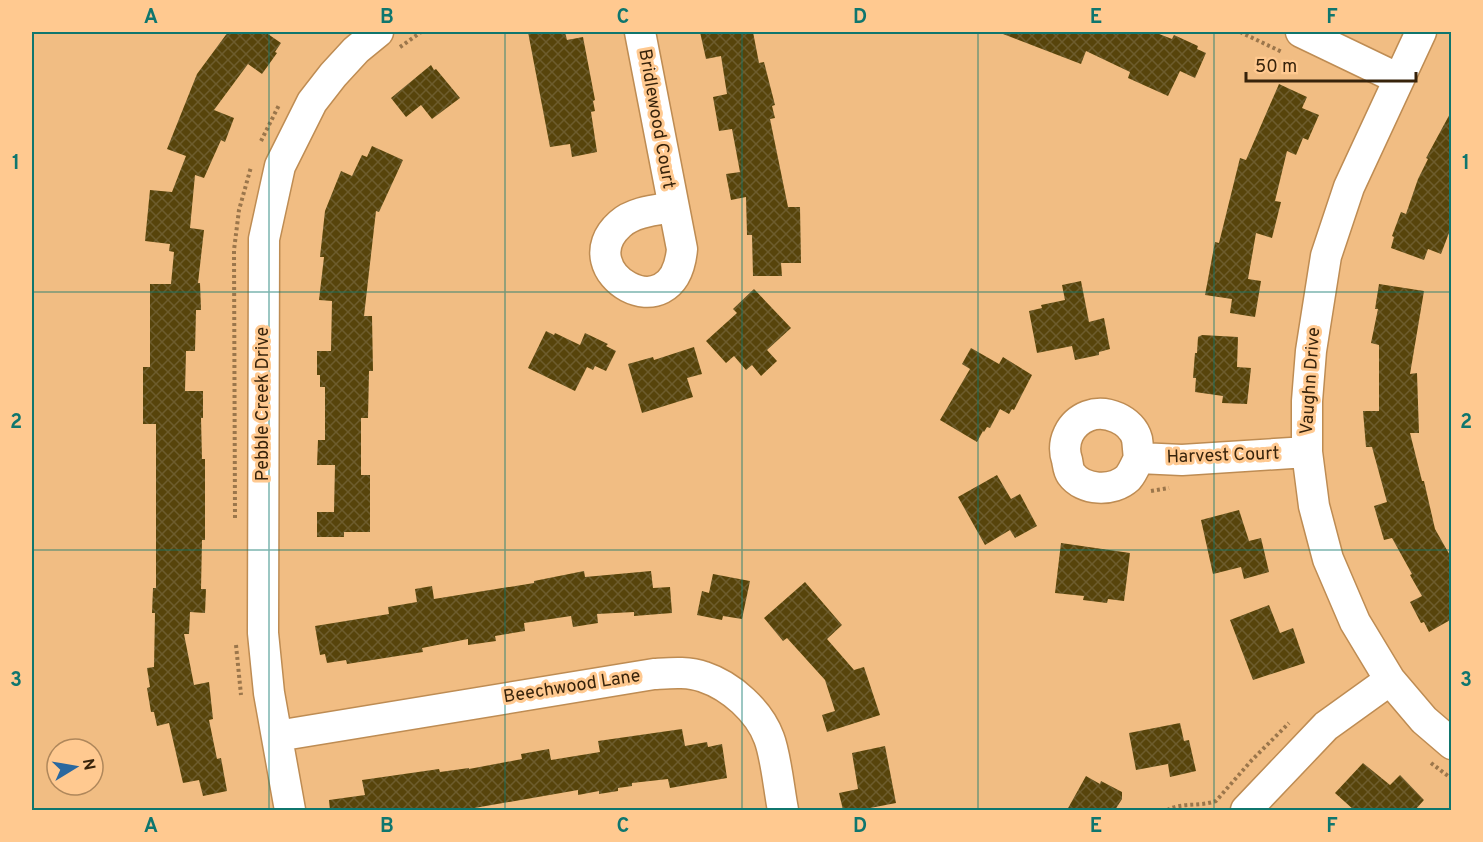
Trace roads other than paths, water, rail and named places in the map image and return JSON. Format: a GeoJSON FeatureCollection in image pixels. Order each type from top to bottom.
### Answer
{"type":"FeatureCollection","features":[{"type":"Feature","properties":{"kind":"street","name":"Bridlewood Court"},"geometry":{"type":"LineString","coordinates":[[640,32],[672,207]]}},
{"type":"Feature","properties":{"kind":"street"},"geometry":{"type":"LineString","coordinates":[[1301,32],[1398,79]]}},
{"type":"Feature","properties":{"kind":"street","name":"Vaughn Drive"},"geometry":{"type":"LineString","coordinates":[[1421,32],[1349,188],[1326,256],[1306,400],[1307,452],[1314,507],[1328,559],[1355,622],[1390,680],[1424,720],[1441,753]]}},
{"type":"Feature","properties":{"kind":"street","name":"Pebble Creek Drive"},"geometry":{"type":"LineString","coordinates":[[290,810],[269,693],[263,633],[264,239],[280,166],[312,102],[356,50],[387,41]]}},
{"type":"Feature","properties":{"kind":"street","name":"Harvest Court"},"geometry":{"type":"LineString","coordinates":[[1139,458],[1182,460],[1307,452]]}},
{"type":"Feature","properties":{"kind":"street","name":"Beechwood Lane"},"geometry":{"type":"LineString","coordinates":[[277,736],[654,674],[681,673],[704,676],[740,698],[758,716],[770,739],[783,810]]}},
{"type":"Feature","properties":{"kind":"street"},"geometry":{"type":"LineString","coordinates":[[1246,810],[1326,726],[1390,680]]}}]}
